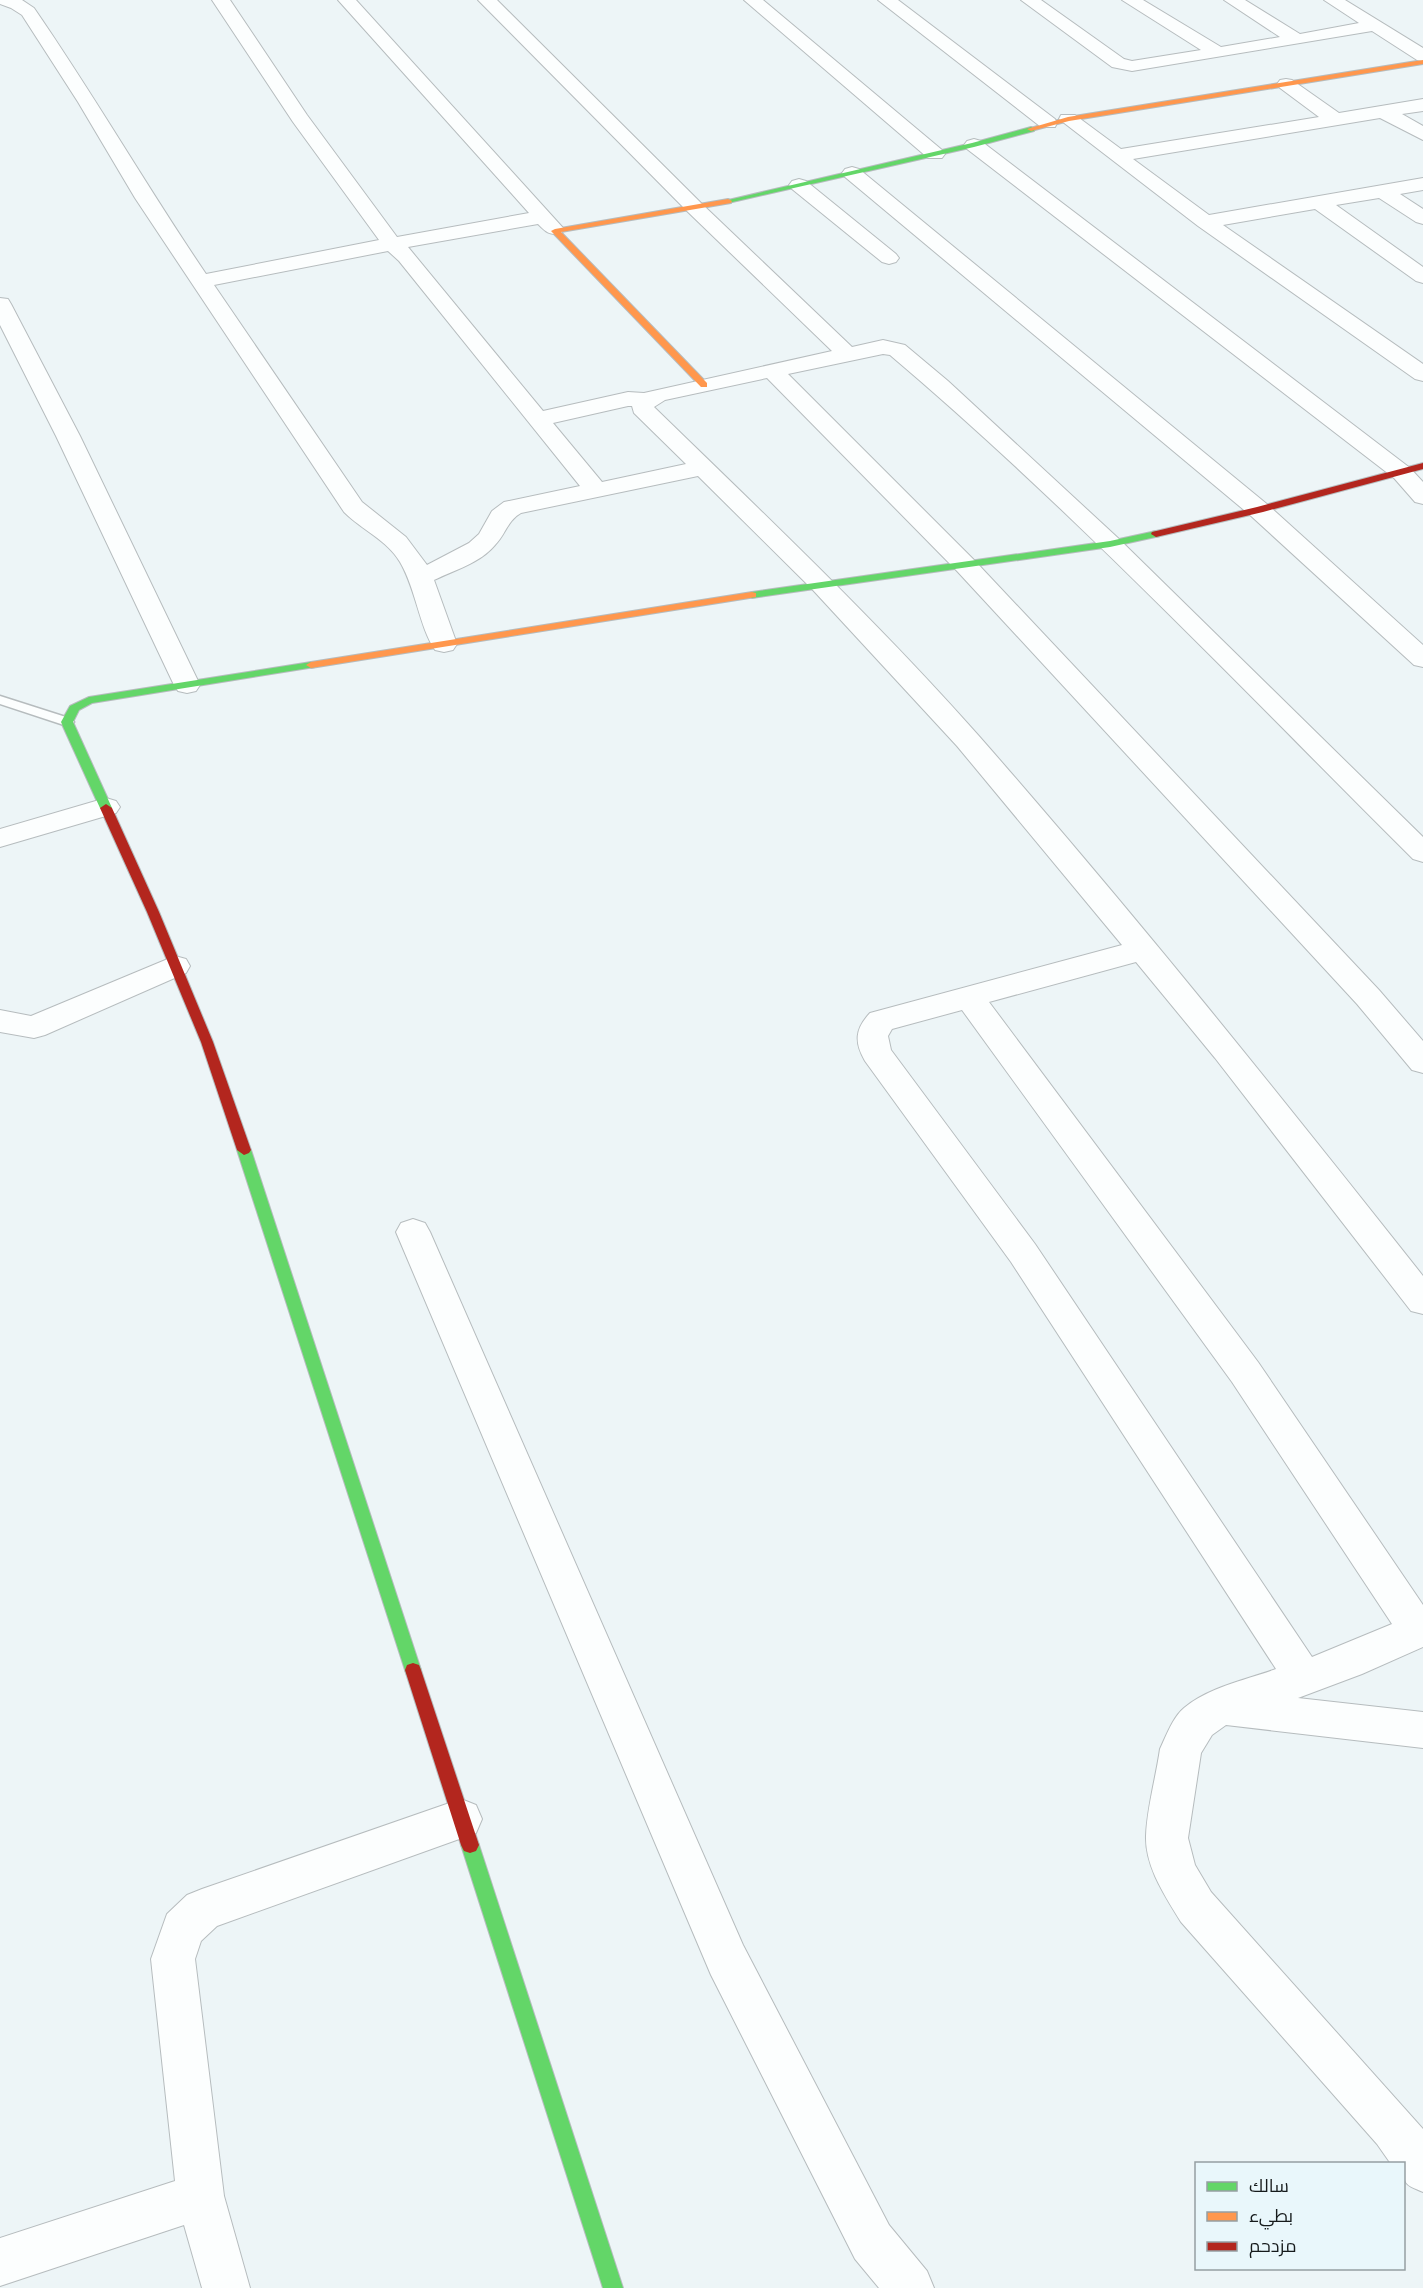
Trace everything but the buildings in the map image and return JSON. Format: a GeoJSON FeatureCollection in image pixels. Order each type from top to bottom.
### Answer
{"type":"FeatureCollection","features":[{"type":"Feature","properties":{"kind":"street"},"geometry":{"type":"LineString","coordinates":[[4,0],[17,4],[28,12],[87,102],[145,198],[353,507],[398,543],[420,577],[444,644]]}},
{"type":"Feature","properties":{"kind":"street"},"geometry":{"type":"LineString","coordinates":[[221,0],[300,118],[392,244],[406,257],[595,489]]}},
{"type":"Feature","properties":{"kind":"street"},"geometry":{"type":"LineString","coordinates":[[347,0],[549,224],[704,385]]}},
{"type":"Feature","properties":{"kind":"street"},"geometry":{"type":"LineString","coordinates":[[487,0],[695,208],[847,354]]}},
{"type":"Feature","properties":{"kind":"street"},"geometry":{"type":"LineString","coordinates":[[753,0],[935,154]]}},
{"type":"Feature","properties":{"kind":"street"},"geometry":{"type":"LineString","coordinates":[[887,0],[1058,121],[1116,156],[1205,222],[1423,375]]}},
{"type":"Feature","properties":{"kind":"street"},"geometry":{"type":"LineString","coordinates":[[1030,0],[1118,63],[1140,66],[1376,25]]}},
{"type":"Feature","properties":{"kind":"street"},"geometry":{"type":"LineString","coordinates":[[1131,0],[1217,52]]}},
{"type":"Feature","properties":{"kind":"street"},"geometry":{"type":"LineString","coordinates":[[1233,0],[1297,40]]}},
{"type":"Feature","properties":{"kind":"street"},"geometry":{"type":"LineString","coordinates":[[1333,0],[1423,56]]}},
{"type":"Feature","properties":{"kind":"street"},"geometry":{"type":"LineString","coordinates":[[1403,42],[1423,38]]}},
{"type":"Feature","properties":{"kind":"street"},"geometry":{"type":"LineString","coordinates":[[202,282],[392,244],[695,208],[974,145],[1058,121],[1423,62]]}},
{"type":"Feature","properties":{"kind":"street"},"geometry":{"type":"LineString","coordinates":[[1286,84],[1336,120]]}},
{"type":"Feature","properties":{"kind":"street"},"geometry":{"type":"LineString","coordinates":[[1116,156],[1423,105]]}},
{"type":"Feature","properties":{"kind":"street"},"geometry":{"type":"LineString","coordinates":[[1384,111],[1423,135]]}},
{"type":"Feature","properties":{"kind":"street"},"geometry":{"type":"LineString","coordinates":[[974,145],[1412,470],[1423,497]]}},
{"type":"Feature","properties":{"kind":"street"},"geometry":{"type":"LineString","coordinates":[[852,172],[1259,510],[1423,659]]}},
{"type":"Feature","properties":{"kind":"street"},"geometry":{"type":"LineString","coordinates":[[1205,222],[1423,184]]}},
{"type":"Feature","properties":{"kind":"street"},"geometry":{"type":"LineString","coordinates":[[799,185],[889,258]]}},
{"type":"Feature","properties":{"kind":"street"},"geometry":{"type":"LineString","coordinates":[[1381,190],[1423,218]]}},
{"type":"Feature","properties":{"kind":"street"},"geometry":{"type":"LineString","coordinates":[[1318,202],[1423,277]]}},
{"type":"Feature","properties":{"kind":"street"},"geometry":{"type":"LineString","coordinates":[[0,304],[69,436],[187,685]]}},
{"type":"Feature","properties":{"kind":"street"},"geometry":{"type":"LineString","coordinates":[[538,419],[628,399],[647,400],[658,395],[883,347],[897,350],[940,386],[1110,544],[1423,853]]}},
{"type":"Feature","properties":{"kind":"street"},"geometry":{"type":"LineString","coordinates":[[1399,358],[1423,351]]}},
{"type":"Feature","properties":{"kind":"street"},"geometry":{"type":"LineString","coordinates":[[771,370],[966,566],[1360,988],[1423,1062]]}},
{"type":"Feature","properties":{"kind":"street"},"geometry":{"type":"LineString","coordinates":[[647,400],[642,408],[821,584],[967,740],[1226,1050],[1423,1301]]}},
{"type":"Feature","properties":{"kind":"street"},"geometry":{"type":"LineString","coordinates":[[420,577],[484,544],[496,520],[503,512],[513,507],[702,468]]}},
{"type":"Feature","properties":{"kind":"street"},"geometry":{"type":"LineString","coordinates":[[613,2288],[275,1242],[207,1042],[176,966],[67,722],[74,708],[89,700],[821,584],[966,566],[1110,544],[1259,510],[1412,470]]}},
{"type":"Feature","properties":{"kind":"street"},"geometry":{"type":"LineString","coordinates":[[0,838],[106,807]]}},
{"type":"Feature","properties":{"kind":"street"},"geometry":{"type":"LineString","coordinates":[[1143,950],[881,1021],[872,1030],[870,1039],[876,1053],[1023,1253],[1304,1678]]}},
{"type":"Feature","properties":{"kind":"street"},"geometry":{"type":"LineString","coordinates":[[0,1021],[34,1027],[176,966]]}},
{"type":"Feature","properties":{"kind":"street"},"geometry":{"type":"LineString","coordinates":[[969,997],[1245,1372],[1421,1630],[1348,1662],[1220,1707],[1197,1722],[1181,1749],[1167,1838],[1175,1872],[1196,1907],[1393,2127],[1423,2168]]}},
{"type":"Feature","properties":{"kind":"street"},"geometry":{"type":"LineString","coordinates":[[413,1232],[728,1960],[872,2242],[910,2288]]}},
{"type":"Feature","properties":{"kind":"street"},"geometry":{"type":"LineString","coordinates":[[1220,1707],[1423,1730]]}},
{"type":"Feature","properties":{"kind":"street"},"geometry":{"type":"LineString","coordinates":[[226,2288],[200,2196],[173,1959],[183,1929],[202,1910],[461,1819]]}},
{"type":"Feature","properties":{"kind":"street"},"geometry":{"type":"LineString","coordinates":[[0,2262],[200,2196]]}},
{"type":"Feature","properties":{"kind":"lane"},"geometry":{"type":"LineString","coordinates":[[0,700],[67,722]]}},
{"type":"Feature","properties":{"kind":"traffic: fast"},"geometry":{"type":"LineString","coordinates":[[728,201],[974,145],[1031,129]]}},
{"type":"Feature","properties":{"kind":"traffic: fast"},"geometry":{"type":"LineString","coordinates":[[752,595],[1110,544],[1156,534]]}},
{"type":"Feature","properties":{"kind":"traffic: fast"},"geometry":{"type":"LineString","coordinates":[[106,808],[67,722],[74,708],[89,700],[311,665]]}},
{"type":"Feature","properties":{"kind":"traffic: fast"},"geometry":{"type":"LineString","coordinates":[[244,1150],[413,1670]]}},
{"type":"Feature","properties":{"kind":"traffic: fast"},"geometry":{"type":"LineString","coordinates":[[470,1845],[613,2288]]}},
{"type":"Feature","properties":{"kind":"traffic: slow"},"geometry":{"type":"LineString","coordinates":[[1031,129],[1068,119],[1423,62]]}},
{"type":"Feature","properties":{"kind":"traffic: slow"},"geometry":{"type":"LineString","coordinates":[[704,385],[555,231],[728,201]]}},
{"type":"Feature","properties":{"kind":"traffic: slow"},"geometry":{"type":"LineString","coordinates":[[311,665],[752,595]]}},
{"type":"Feature","properties":{"kind":"traffic: jam"},"geometry":{"type":"LineString","coordinates":[[1156,534],[1259,510],[1423,466]]}},
{"type":"Feature","properties":{"kind":"traffic: jam"},"geometry":{"type":"LineString","coordinates":[[106,808],[153,912],[207,1042],[244,1150]]}},
{"type":"Feature","properties":{"kind":"traffic: jam"},"geometry":{"type":"LineString","coordinates":[[413,1670],[470,1845]]}}]}
